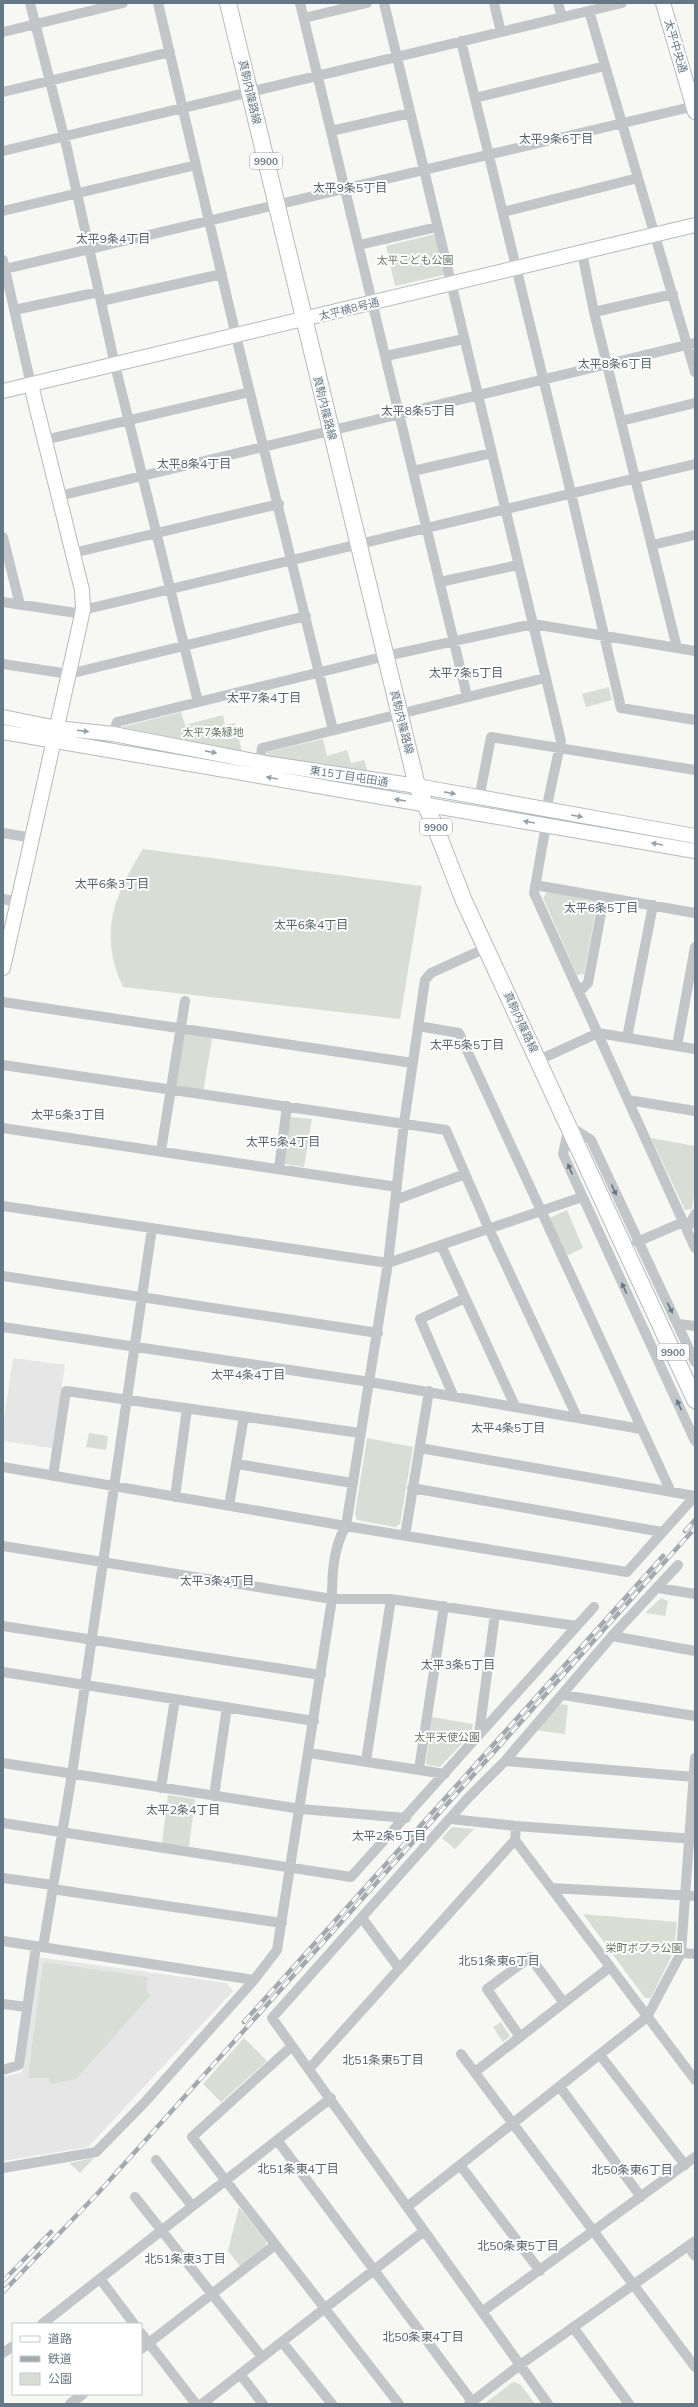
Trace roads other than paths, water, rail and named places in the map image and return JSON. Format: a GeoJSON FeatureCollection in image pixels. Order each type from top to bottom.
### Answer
{"type":"FeatureCollection","features":[{"type":"Feature","properties":{"kind":"main road","name":"真駒内篠路線"},"geometry":{"type":"LineString","coordinates":[[228,3],[417,786],[486,948],[695,1400]]}},
{"type":"Feature","properties":{"kind":"street"},"geometry":{"type":"LineString","coordinates":[[30,3],[64,137],[115,365],[198,702]]}},
{"type":"Feature","properties":{"kind":"street"},"geometry":{"type":"LineString","coordinates":[[3,32],[123,3]]}},
{"type":"Feature","properties":{"kind":"street"},"geometry":{"type":"LineString","coordinates":[[158,3],[236,336],[333,730]]}},
{"type":"Feature","properties":{"kind":"street"},"geometry":{"type":"LineString","coordinates":[[300,3],[467,696]]}},
{"type":"Feature","properties":{"kind":"street"},"geometry":{"type":"LineString","coordinates":[[304,18],[367,3]]}},
{"type":"Feature","properties":{"kind":"street"},"geometry":{"type":"LineString","coordinates":[[384,3],[561,741],[546,810]]}},
{"type":"Feature","properties":{"kind":"street"},"geometry":{"type":"LineString","coordinates":[[494,3],[501,32]]}},
{"type":"Feature","properties":{"kind":"street"},"geometry":{"type":"LineString","coordinates":[[558,3],[562,17]]}},
{"type":"Feature","properties":{"kind":"street"},"geometry":{"type":"LineString","coordinates":[[3,152],[622,3]]}},
{"type":"Feature","properties":{"kind":"street","name":"太平中央通"},"geometry":{"type":"LineString","coordinates":[[663,3],[694,108]]}},
{"type":"Feature","properties":{"kind":"street"},"geometry":{"type":"LineString","coordinates":[[589,11],[673,294],[691,344],[695,372]]}},
{"type":"Feature","properties":{"kind":"street"},"geometry":{"type":"LineString","coordinates":[[461,41],[572,494],[621,708],[695,720]]}},
{"type":"Feature","properties":{"kind":"street"},"geometry":{"type":"LineString","coordinates":[[3,92],[170,52]]}},
{"type":"Feature","properties":{"kind":"street"},"geometry":{"type":"LineString","coordinates":[[475,98],[605,66]]}},
{"type":"Feature","properties":{"kind":"street"},"geometry":{"type":"LineString","coordinates":[[3,968],[6,942],[18,902],[33,838],[83,612],[82,590],[44,440],[4,265],[90,251],[622,122],[694,108]]}},
{"type":"Feature","properties":{"kind":"street"},"geometry":{"type":"LineString","coordinates":[[331,132],[410,114]]}},
{"type":"Feature","properties":{"kind":"street"},"geometry":{"type":"LineString","coordinates":[[3,211],[196,165]]}},
{"type":"Feature","properties":{"kind":"street"},"geometry":{"type":"LineString","coordinates":[[503,212],[638,178]]}},
{"type":"Feature","properties":{"kind":"street","name":"太平横8号通"},"geometry":{"type":"LineString","coordinates":[[3,392],[695,225]]}},
{"type":"Feature","properties":{"kind":"street"},"geometry":{"type":"LineString","coordinates":[[359,245],[437,227]]}},
{"type":"Feature","properties":{"kind":"street"},"geometry":{"type":"LineString","coordinates":[[582,253],[594,312],[677,648]]}},
{"type":"Feature","properties":{"kind":"street"},"geometry":{"type":"LineString","coordinates":[[14,310],[100,297],[222,274]]}},
{"type":"Feature","properties":{"kind":"street"},"geometry":{"type":"LineString","coordinates":[[594,312],[673,294]]}},
{"type":"Feature","properties":{"kind":"street"},"geometry":{"type":"LineString","coordinates":[[386,356],[464,339]]}},
{"type":"Feature","properties":{"kind":"street"},"geometry":{"type":"LineString","coordinates":[[59,496],[478,397],[691,344]]}},
{"type":"Feature","properties":{"kind":"street"},"geometry":{"type":"LineString","coordinates":[[44,440],[250,392]]}},
{"type":"Feature","properties":{"kind":"street"},"geometry":{"type":"LineString","coordinates":[[621,421],[695,403]]}},
{"type":"Feature","properties":{"kind":"street"},"geometry":{"type":"LineString","coordinates":[[413,471],[492,453]]}},
{"type":"Feature","properties":{"kind":"street"},"geometry":{"type":"LineString","coordinates":[[3,602],[83,612],[292,559],[695,464]]}},
{"type":"Feature","properties":{"kind":"street"},"geometry":{"type":"LineString","coordinates":[[73,553],[278,504]]}},
{"type":"Feature","properties":{"kind":"street"},"geometry":{"type":"LineString","coordinates":[[652,545],[695,535]]}},
{"type":"Feature","properties":{"kind":"street"},"geometry":{"type":"LineString","coordinates":[[3,537],[20,605]]}},
{"type":"Feature","properties":{"kind":"street"},"geometry":{"type":"LineString","coordinates":[[440,582],[518,565]]}},
{"type":"Feature","properties":{"kind":"street"},"geometry":{"type":"LineString","coordinates":[[3,664],[69,674],[184,644],[306,616]]}},
{"type":"Feature","properties":{"kind":"street"},"geometry":{"type":"LineString","coordinates":[[113,734],[117,722],[386,656],[533,624],[695,651]]}},
{"type":"Feature","properties":{"kind":"street"},"geometry":{"type":"LineString","coordinates":[[260,762],[262,748],[467,696],[545,678]]}},
{"type":"Feature","properties":{"kind":"street","name":"東15丁目屯田通"},"geometry":{"type":"LineString","coordinates":[[3,717],[56,734],[424,803],[695,851]]}},
{"type":"Feature","properties":{"kind":"street","name":"東15丁目屯田通"},"geometry":{"type":"LineString","coordinates":[[3,732],[113,734],[260,762],[417,786],[479,799],[695,836]]}},
{"type":"Feature","properties":{"kind":"street"},"geometry":{"type":"LineString","coordinates":[[479,799],[491,737],[695,770]]}},
{"type":"Feature","properties":{"kind":"street"},"geometry":{"type":"LineString","coordinates":[[546,825],[534,892],[695,1248]]}},
{"type":"Feature","properties":{"kind":"street"},"geometry":{"type":"LineString","coordinates":[[3,833],[33,838]]}},
{"type":"Feature","properties":{"kind":"street"},"geometry":{"type":"LineString","coordinates":[[535,885],[695,913]]}},
{"type":"Feature","properties":{"kind":"street"},"geometry":{"type":"LineString","coordinates":[[579,992],[588,984],[604,897]]}},
{"type":"Feature","properties":{"kind":"street"},"geometry":{"type":"LineString","coordinates":[[3,899],[18,902]]}},
{"type":"Feature","properties":{"kind":"street"},"geometry":{"type":"LineString","coordinates":[[627,1038],[653,905]]}},
{"type":"Feature","properties":{"kind":"street"},"geometry":{"type":"LineString","coordinates":[[677,1046],[695,947]]}},
{"type":"Feature","properties":{"kind":"street"},"geometry":{"type":"LineString","coordinates":[[3,2168],[96,2152],[145,2102],[271,1961],[277,1950],[301,1809],[332,1599],[332,1580],[338,1538],[346,1526],[360,1434],[378,1333],[388,1263],[404,1123],[425,980],[431,973],[486,948]]}},
{"type":"Feature","properties":{"kind":"street"},"geometry":{"type":"LineString","coordinates":[[162,1151],[185,1001]]}},
{"type":"Feature","properties":{"kind":"street"},"geometry":{"type":"LineString","coordinates":[[3,1002],[413,1062]]}},
{"type":"Feature","properties":{"kind":"street"},"geometry":{"type":"LineString","coordinates":[[418,1026],[459,1032],[671,1492]]}},
{"type":"Feature","properties":{"kind":"street"},"geometry":{"type":"LineString","coordinates":[[539,1060],[598,1033],[695,1049]]}},
{"type":"Feature","properties":{"kind":"street"},"geometry":{"type":"LineString","coordinates":[[3,1065],[446,1130],[489,1229],[577,1417]]}},
{"type":"Feature","properties":{"kind":"street"},"geometry":{"type":"LineString","coordinates":[[628,1100],[695,1111]]}},
{"type":"Feature","properties":{"kind":"street"},"geometry":{"type":"LineString","coordinates":[[279,1169],[287,1106]]}},
{"type":"Feature","properties":{"kind":"street"},"geometry":{"type":"LineString","coordinates":[[695,1362],[678,1324],[637,1242],[591,1140],[569,1126],[563,1154],[695,1441]]}},
{"type":"Feature","properties":{"kind":"street"},"geometry":{"type":"LineString","coordinates":[[3,1128],[397,1187]]}},
{"type":"Feature","properties":{"kind":"street"},"geometry":{"type":"LineString","coordinates":[[395,1200],[465,1174]]}},
{"type":"Feature","properties":{"kind":"street"},"geometry":{"type":"LineString","coordinates":[[3,1206],[388,1263],[542,1212],[582,1197]]}},
{"type":"Feature","properties":{"kind":"street"},"geometry":{"type":"LineString","coordinates":[[637,1242],[685,1225],[695,1214]]}},
{"type":"Feature","properties":{"kind":"street"},"geometry":{"type":"LineString","coordinates":[[3,2070],[19,2066],[27,2007],[64,1832],[84,1685],[152,1228]]}},
{"type":"Feature","properties":{"kind":"street"},"geometry":{"type":"LineString","coordinates":[[441,1246],[515,1406]]}},
{"type":"Feature","properties":{"kind":"street"},"geometry":{"type":"LineString","coordinates":[[3,1276],[378,1333]]}},
{"type":"Feature","properties":{"kind":"street"},"geometry":{"type":"LineString","coordinates":[[453,1395],[420,1319],[465,1298]]}},
{"type":"Feature","properties":{"kind":"street"},"geometry":{"type":"LineString","coordinates":[[678,1324],[695,1326]]}},
{"type":"Feature","properties":{"kind":"street"},"geometry":{"type":"LineString","coordinates":[[3,1327],[429,1391],[641,1428]]}},
{"type":"Feature","properties":{"kind":"street"},"geometry":{"type":"LineString","coordinates":[[53,1476],[66,1391],[126,1401],[244,1416],[360,1434]]}},
{"type":"Feature","properties":{"kind":"street"},"geometry":{"type":"LineString","coordinates":[[405,1536],[429,1391]]}},
{"type":"Feature","properties":{"kind":"street"},"geometry":{"type":"LineString","coordinates":[[175,1497],[187,1409]]}},
{"type":"Feature","properties":{"kind":"street"},"geometry":{"type":"LineString","coordinates":[[229,1506],[244,1416]]}},
{"type":"Feature","properties":{"kind":"street"},"geometry":{"type":"LineString","coordinates":[[420,1448],[695,1496]]}},
{"type":"Feature","properties":{"kind":"street"},"geometry":{"type":"LineString","coordinates":[[237,1464],[352,1483]]}},
{"type":"Feature","properties":{"kind":"street"},"geometry":{"type":"LineString","coordinates":[[3,1467],[405,1536],[627,1572],[695,1496]]}},
{"type":"Feature","properties":{"kind":"street"},"geometry":{"type":"LineString","coordinates":[[412,1488],[662,1532]]}},
{"type":"Feature","properties":{"kind":"street"},"geometry":{"type":"LineString","coordinates":[[3,1546],[332,1599],[391,1599],[577,1626]]}},
{"type":"Feature","properties":{"kind":"street"},"geometry":{"type":"LineString","coordinates":[[548,2404],[331,2098],[272,2018],[451,1818],[505,1761],[612,1636],[678,1565]]}},
{"type":"Feature","properties":{"kind":"street"},"geometry":{"type":"LineString","coordinates":[[658,1588],[695,1594]]}},
{"type":"Feature","properties":{"kind":"street"},"geometry":{"type":"LineString","coordinates":[[366,1761],[391,1599]]}},
{"type":"Feature","properties":{"kind":"street"},"geometry":{"type":"LineString","coordinates":[[419,1769],[444,1606]]}},
{"type":"Feature","properties":{"kind":"street"},"geometry":{"type":"LineString","coordinates":[[3,1823],[291,1867],[351,1878],[594,1607]]}},
{"type":"Feature","properties":{"kind":"street"},"geometry":{"type":"LineString","coordinates":[[479,1734],[495,1614]]}},
{"type":"Feature","properties":{"kind":"street"},"geometry":{"type":"LineString","coordinates":[[3,1626],[320,1675]]}},
{"type":"Feature","properties":{"kind":"street"},"geometry":{"type":"LineString","coordinates":[[612,1636],[695,1651]]}},
{"type":"Feature","properties":{"kind":"street"},"geometry":{"type":"LineString","coordinates":[[3,1672],[314,1720]]}},
{"type":"Feature","properties":{"kind":"street"},"geometry":{"type":"LineString","coordinates":[[563,1695],[695,1716]]}},
{"type":"Feature","properties":{"kind":"street"},"geometry":{"type":"LineString","coordinates":[[161,1788],[175,1699]]}},
{"type":"Feature","properties":{"kind":"street"},"geometry":{"type":"LineString","coordinates":[[214,1796],[227,1707]]}},
{"type":"Feature","properties":{"kind":"street"},"geometry":{"type":"LineString","coordinates":[[309,1753],[445,1774]]}},
{"type":"Feature","properties":{"kind":"street"},"geometry":{"type":"LineString","coordinates":[[407,2207],[647,2017],[681,1953],[684,1896],[692,1839],[695,1758]]}},
{"type":"Feature","properties":{"kind":"street"},"geometry":{"type":"LineString","coordinates":[[505,1761],[694,1781]]}},
{"type":"Feature","properties":{"kind":"street"},"geometry":{"type":"LineString","coordinates":[[3,1763],[301,1809],[406,1818]]}},
{"type":"Feature","properties":{"kind":"street"},"geometry":{"type":"LineString","coordinates":[[451,1818],[516,1826],[692,1839]]}},
{"type":"Feature","properties":{"kind":"street"},"geometry":{"type":"LineString","coordinates":[[309,2069],[515,1840],[516,1826]]}},
{"type":"Feature","properties":{"kind":"street"},"geometry":{"type":"LineString","coordinates":[[515,1840],[695,2080]]}},
{"type":"Feature","properties":{"kind":"street"},"geometry":{"type":"LineString","coordinates":[[3,1878],[282,1923]]}},
{"type":"Feature","properties":{"kind":"street"},"geometry":{"type":"LineString","coordinates":[[551,1888],[695,1896]]}},
{"type":"Feature","properties":{"kind":"street"},"geometry":{"type":"LineString","coordinates":[[362,1918],[399,1968]]}},
{"type":"Feature","properties":{"kind":"street"},"geometry":{"type":"LineString","coordinates":[[3,1941],[254,1980]]}},
{"type":"Feature","properties":{"kind":"street"},"geometry":{"type":"LineString","coordinates":[[681,1953],[695,1954]]}},
{"type":"Feature","properties":{"kind":"street"},"geometry":{"type":"LineString","coordinates":[[520,2037],[487,1989],[530,1957],[564,2003]]}},
{"type":"Feature","properties":{"kind":"street"},"geometry":{"type":"LineString","coordinates":[[475,2072],[610,1967]]}},
{"type":"Feature","properties":{"kind":"street"},"geometry":{"type":"LineString","coordinates":[[3,2004],[27,2007]]}},
{"type":"Feature","properties":{"kind":"street"},"geometry":{"type":"LineString","coordinates":[[292,2046],[192,2137],[399,2404]]}},
{"type":"Feature","properties":{"kind":"street"},"geometry":{"type":"LineString","coordinates":[[461,2054],[695,2367]]}},
{"type":"Feature","properties":{"kind":"street"},"geometry":{"type":"LineString","coordinates":[[600,2055],[685,2165]]}},
{"type":"Feature","properties":{"kind":"street"},"geometry":{"type":"LineString","coordinates":[[560,2087],[641,2196]]}},
{"type":"Feature","properties":{"kind":"street"},"geometry":{"type":"LineString","coordinates":[[43,2323],[331,2098]]}},
{"type":"Feature","properties":{"kind":"street"},"geometry":{"type":"LineString","coordinates":[[277,2140],[472,2403],[520,2365],[691,2244],[695,2256]]}},
{"type":"Feature","properties":{"kind":"street"},"geometry":{"type":"LineString","coordinates":[[483,2312],[695,2157]]}},
{"type":"Feature","properties":{"kind":"street"},"geometry":{"type":"LineString","coordinates":[[156,2160],[192,2206]]}},
{"type":"Feature","properties":{"kind":"street"},"geometry":{"type":"LineString","coordinates":[[460,2165],[540,2271]]}},
{"type":"Feature","properties":{"kind":"street"},"geometry":{"type":"LineString","coordinates":[[135,2197],[211,2295],[262,2357]]}},
{"type":"Feature","properties":{"kind":"street"},"geometry":{"type":"LineString","coordinates":[[202,2404],[424,2231]]}},
{"type":"Feature","properties":{"kind":"street"},"geometry":{"type":"LineString","coordinates":[[145,2346],[275,2246]]}},
{"type":"Feature","properties":{"kind":"street"},"geometry":{"type":"LineString","coordinates":[[100,2280],[133,2323]]}},
{"type":"Feature","properties":{"kind":"street"},"geometry":{"type":"LineString","coordinates":[[573,2327],[629,2404]]}},
{"type":"Feature","properties":{"kind":"street"},"geometry":{"type":"LineString","coordinates":[[142,2336],[145,2346],[196,2404]]}},
{"type":"Feature","properties":{"kind":"street"},"geometry":{"type":"LineString","coordinates":[[282,2342],[332,2404]]}},
{"type":"Feature","properties":{"kind":"street"},"geometry":{"type":"LineString","coordinates":[[3,2353],[12,2347]]}},
{"type":"Feature","properties":{"kind":"street"},"geometry":{"type":"LineString","coordinates":[[240,2374],[263,2404]]}},
{"type":"Feature","properties":{"kind":"street"},"geometry":{"type":"LineString","coordinates":[[70,2404],[81,2395]]}},
{"type":"Feature","properties":{"kind":"railway"},"geometry":{"type":"LineString","coordinates":[[685,1531],[695,1520]]}},
{"type":"Feature","properties":{"kind":"railway"},"geometry":{"type":"LineString","coordinates":[[3,2292],[99,2192],[695,1528]]}},
{"type":"Feature","properties":{"kind":"railway"},"geometry":{"type":"LineString","coordinates":[[244,2022],[663,1556]]}},
{"type":"Feature","properties":{"kind":"railway"},"geometry":{"type":"LineString","coordinates":[[3,2281],[51,2232]]}},
{"type":"Feature","properties":{"kind":"district","name":"太平9条6丁目"},"geometry":{"type":"Point","coordinates":[556,138]}},
{"type":"Feature","properties":{"kind":"district","name":"太平9条5丁目"},"geometry":{"type":"Point","coordinates":[350,187]}},
{"type":"Feature","properties":{"kind":"district","name":"太平9条4丁目"},"geometry":{"type":"Point","coordinates":[113,238]}},
{"type":"Feature","properties":{"kind":"district","name":"太平8条6丁目"},"geometry":{"type":"Point","coordinates":[615,363]}},
{"type":"Feature","properties":{"kind":"district","name":"太平8条5丁目"},"geometry":{"type":"Point","coordinates":[418,410]}},
{"type":"Feature","properties":{"kind":"district","name":"太平8条4丁目"},"geometry":{"type":"Point","coordinates":[194,463]}},
{"type":"Feature","properties":{"kind":"district","name":"太平7条5丁目"},"geometry":{"type":"Point","coordinates":[466,672]}},
{"type":"Feature","properties":{"kind":"district","name":"太平7条4丁目"},"geometry":{"type":"Point","coordinates":[264,697]}},
{"type":"Feature","properties":{"kind":"district","name":"太平6条3丁目"},"geometry":{"type":"Point","coordinates":[112,883]}},
{"type":"Feature","properties":{"kind":"district","name":"太平6条5丁目"},"geometry":{"type":"Point","coordinates":[601,907]}},
{"type":"Feature","properties":{"kind":"district","name":"太平6条4丁目"},"geometry":{"type":"Point","coordinates":[311,924]}},
{"type":"Feature","properties":{"kind":"district","name":"太平5条5丁目"},"geometry":{"type":"Point","coordinates":[467,1044]}},
{"type":"Feature","properties":{"kind":"district","name":"太平5条3丁目"},"geometry":{"type":"Point","coordinates":[68,1114]}},
{"type":"Feature","properties":{"kind":"district","name":"太平5条4丁目"},"geometry":{"type":"Point","coordinates":[283,1141]}},
{"type":"Feature","properties":{"kind":"district","name":"太平4条4丁目"},"geometry":{"type":"Point","coordinates":[248,1374]}},
{"type":"Feature","properties":{"kind":"district","name":"太平4条5丁目"},"geometry":{"type":"Point","coordinates":[508,1427]}},
{"type":"Feature","properties":{"kind":"district","name":"太平3条4丁目"},"geometry":{"type":"Point","coordinates":[217,1580]}},
{"type":"Feature","properties":{"kind":"district","name":"太平3条5丁目"},"geometry":{"type":"Point","coordinates":[458,1664]}},
{"type":"Feature","properties":{"kind":"district","name":"太平2条4丁目"},"geometry":{"type":"Point","coordinates":[183,1809]}},
{"type":"Feature","properties":{"kind":"district","name":"太平2条5丁目"},"geometry":{"type":"Point","coordinates":[389,1835]}},
{"type":"Feature","properties":{"kind":"district","name":"北51条東6丁目"},"geometry":{"type":"Point","coordinates":[499,1960]}},
{"type":"Feature","properties":{"kind":"district","name":"北51条東5丁目"},"geometry":{"type":"Point","coordinates":[383,2059]}},
{"type":"Feature","properties":{"kind":"district","name":"北51条東4丁目"},"geometry":{"type":"Point","coordinates":[298,2168]}},
{"type":"Feature","properties":{"kind":"district","name":"北50条東6丁目"},"geometry":{"type":"Point","coordinates":[632,2169]}},
{"type":"Feature","properties":{"kind":"district","name":"北50条東5丁目"},"geometry":{"type":"Point","coordinates":[518,2245]}},
{"type":"Feature","properties":{"kind":"district","name":"北51条東3丁目"},"geometry":{"type":"Point","coordinates":[185,2258]}},
{"type":"Feature","properties":{"kind":"district","name":"北50条東4丁目"},"geometry":{"type":"Point","coordinates":[423,2336]}},
{"type":"Feature","properties":{"kind":"park label","name":"太平こども公園"},"geometry":{"type":"Point","coordinates":[415,260]}},
{"type":"Feature","properties":{"kind":"park label","name":"太平7条緑地"},"geometry":{"type":"Point","coordinates":[213,732]}},
{"type":"Feature","properties":{"kind":"park label","name":"太平天使公園"},"geometry":{"type":"Point","coordinates":[447,1737]}},
{"type":"Feature","properties":{"kind":"park label","name":"栄町ポプラ公園"},"geometry":{"type":"Point","coordinates":[644,1948]}}]}
